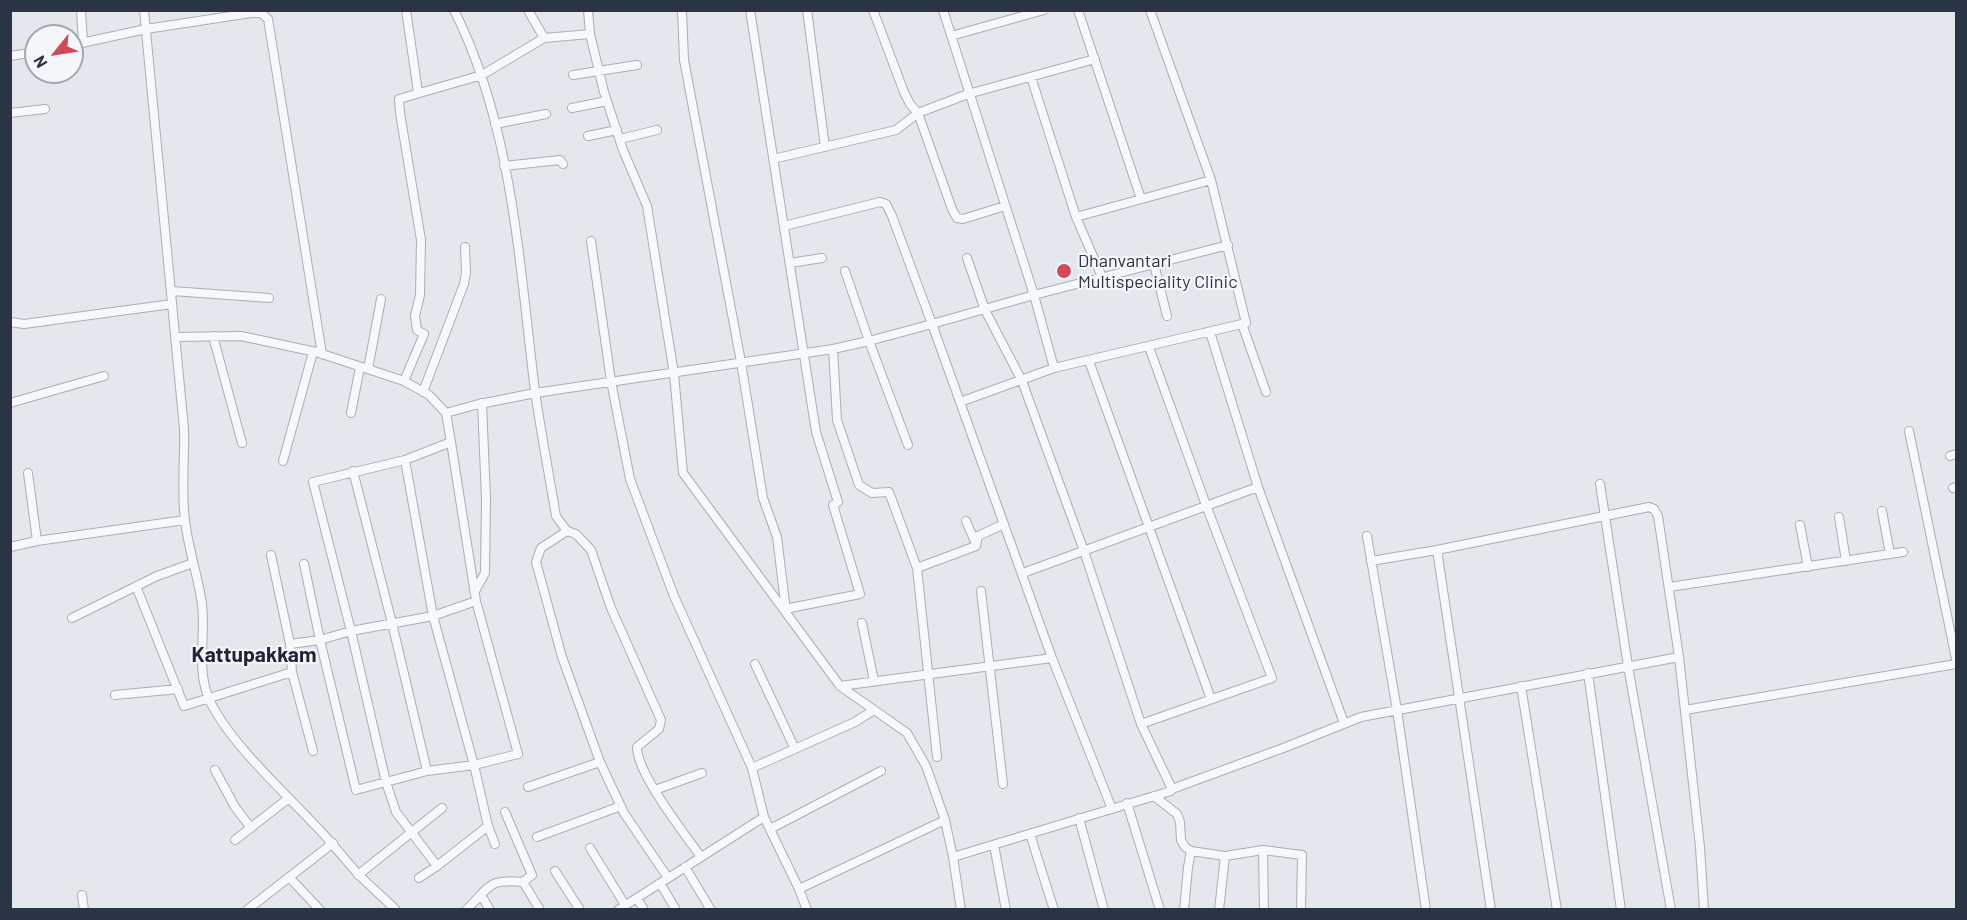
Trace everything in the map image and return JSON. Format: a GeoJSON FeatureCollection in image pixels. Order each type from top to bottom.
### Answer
{"type":"FeatureCollection","features":[{"type":"Feature","properties":{"kind":"street"},"geometry":{"type":"LineString","coordinates":[[144,10],[184,429],[182,483],[185,520],[202,603],[201,659],[204,685],[217,714],[234,736],[333,843],[358,874],[396,909]]}},
{"type":"Feature","properties":{"kind":"street"},"geometry":{"type":"LineString","coordinates":[[406,10],[418,92]]}},
{"type":"Feature","properties":{"kind":"street"},"geometry":{"type":"LineString","coordinates":[[454,10],[482,75],[504,166],[519,250],[535,393],[556,516],[567,531],[576,534],[591,550],[611,608],[661,720],[659,729],[637,747],[637,755],[656,790],[701,857]]}},
{"type":"Feature","properties":{"kind":"street"},"geometry":{"type":"LineString","coordinates":[[528,10],[544,38]]}},
{"type":"Feature","properties":{"kind":"street"},"geometry":{"type":"LineString","coordinates":[[588,10],[590,34],[607,101],[647,206],[674,374],[683,473],[840,686],[907,733],[926,766],[945,820],[961,909]]}},
{"type":"Feature","properties":{"kind":"street"},"geometry":{"type":"LineString","coordinates":[[682,10],[684,60],[741,362],[763,498],[777,537],[786,611]]}},
{"type":"Feature","properties":{"kind":"street"},"geometry":{"type":"LineString","coordinates":[[750,10],[816,432],[838,501],[833,505],[860,594],[786,611]]}},
{"type":"Feature","properties":{"kind":"street"},"geometry":{"type":"LineString","coordinates":[[807,10],[825,147]]}},
{"type":"Feature","properties":{"kind":"street"},"geometry":{"type":"LineString","coordinates":[[873,10],[904,92],[918,113],[957,218],[963,219],[1005,206]]}},
{"type":"Feature","properties":{"kind":"street"},"geometry":{"type":"LineString","coordinates":[[943,10],[1034,295],[1054,368]]}},
{"type":"Feature","properties":{"kind":"street"},"geometry":{"type":"LineString","coordinates":[[951,36],[1044,10]]}},
{"type":"Feature","properties":{"kind":"street"},"geometry":{"type":"LineString","coordinates":[[1078,10],[1141,199]]}},
{"type":"Feature","properties":{"kind":"street"},"geometry":{"type":"LineString","coordinates":[[960,402],[1054,368],[1089,362],[1246,323],[1211,180],[1150,10]]}},
{"type":"Feature","properties":{"kind":"street"},"geometry":{"type":"LineString","coordinates":[[84,43],[146,29],[251,12],[261,14],[268,19],[321,354]]}},
{"type":"Feature","properties":{"kind":"street"},"geometry":{"type":"LineString","coordinates":[[404,381],[424,334],[417,330],[416,316],[420,295],[421,240],[399,99],[482,75],[544,38],[590,34]]}},
{"type":"Feature","properties":{"kind":"street"},"geometry":{"type":"LineString","coordinates":[[773,159],[896,130],[918,113],[968,94],[1095,59]]}},
{"type":"Feature","properties":{"kind":"street"},"geometry":{"type":"LineString","coordinates":[[573,75],[637,66]]}},
{"type":"Feature","properties":{"kind":"street"},"geometry":{"type":"LineString","coordinates":[[1031,77],[1076,217],[1102,277]]}},
{"type":"Feature","properties":{"kind":"street"},"geometry":{"type":"LineString","coordinates":[[572,108],[607,101]]}},
{"type":"Feature","properties":{"kind":"street"},"geometry":{"type":"LineString","coordinates":[[10,113],[45,109]]}},
{"type":"Feature","properties":{"kind":"street"},"geometry":{"type":"LineString","coordinates":[[495,124],[546,114]]}},
{"type":"Feature","properties":{"kind":"street"},"geometry":{"type":"LineString","coordinates":[[588,136],[617,130]]}},
{"type":"Feature","properties":{"kind":"street"},"geometry":{"type":"LineString","coordinates":[[620,139],[657,130]]}},
{"type":"Feature","properties":{"kind":"street"},"geometry":{"type":"LineString","coordinates":[[504,166],[560,160],[563,164]]}},
{"type":"Feature","properties":{"kind":"street"},"geometry":{"type":"LineString","coordinates":[[1076,217],[1211,180]]}},
{"type":"Feature","properties":{"kind":"street"},"geometry":{"type":"LineString","coordinates":[[784,226],[880,202],[886,204],[932,324],[1052,658],[1112,809]]}},
{"type":"Feature","properties":{"kind":"street"},"geometry":{"type":"LineString","coordinates":[[591,241],[611,381],[630,479],[674,596],[752,768],[764,817],[807,909]]}},
{"type":"Feature","properties":{"kind":"street"},"geometry":{"type":"LineString","coordinates":[[446,413],[535,393],[674,374],[869,342],[1034,295],[1228,245]]}},
{"type":"Feature","properties":{"kind":"street"},"geometry":{"type":"LineString","coordinates":[[423,392],[464,284],[465,247]]}},
{"type":"Feature","properties":{"kind":"street"},"geometry":{"type":"LineString","coordinates":[[790,263],[822,258]]}},
{"type":"Feature","properties":{"kind":"street"},"geometry":{"type":"LineString","coordinates":[[967,258],[985,310],[1022,381],[1084,551],[1142,724],[1172,789]]}},
{"type":"Feature","properties":{"kind":"street"},"geometry":{"type":"LineString","coordinates":[[1154,264],[1167,316]]}},
{"type":"Feature","properties":{"kind":"street"},"geometry":{"type":"LineString","coordinates":[[845,271],[908,445]]}},
{"type":"Feature","properties":{"kind":"street"},"geometry":{"type":"LineString","coordinates":[[172,291],[269,298]]}},
{"type":"Feature","properties":{"kind":"street"},"geometry":{"type":"LineString","coordinates":[[351,413],[381,298]]}},
{"type":"Feature","properties":{"kind":"street"},"geometry":{"type":"LineString","coordinates":[[10,322],[24,324],[172,304]]}},
{"type":"Feature","properties":{"kind":"street"},"geometry":{"type":"LineString","coordinates":[[1242,324],[1266,392]]}},
{"type":"Feature","properties":{"kind":"street"},"geometry":{"type":"LineString","coordinates":[[1210,332],[1258,487],[1344,723]]}},
{"type":"Feature","properties":{"kind":"street"},"geometry":{"type":"LineString","coordinates":[[213,336],[242,443]]}},
{"type":"Feature","properties":{"kind":"street"},"geometry":{"type":"LineString","coordinates":[[176,337],[241,336],[321,354],[404,381],[429,395],[446,413],[475,596],[518,754],[474,765],[427,771],[356,790],[304,564]]}},
{"type":"Feature","properties":{"kind":"street"},"geometry":{"type":"LineString","coordinates":[[1142,724],[1272,678],[1206,506],[1149,347]]}},
{"type":"Feature","properties":{"kind":"street"},"geometry":{"type":"LineString","coordinates":[[833,349],[837,420],[859,485],[872,492],[889,492],[917,568],[938,757]]}},
{"type":"Feature","properties":{"kind":"street"},"geometry":{"type":"LineString","coordinates":[[282,461],[313,352]]}},
{"type":"Feature","properties":{"kind":"street"},"geometry":{"type":"LineString","coordinates":[[1089,362],[1211,699]]}},
{"type":"Feature","properties":{"kind":"street"},"geometry":{"type":"LineString","coordinates":[[10,403],[104,376]]}},
{"type":"Feature","properties":{"kind":"street"},"geometry":{"type":"LineString","coordinates":[[290,644],[320,640],[351,631],[433,616],[475,596],[485,573],[486,499],[482,404]]}},
{"type":"Feature","properties":{"kind":"street"},"geometry":{"type":"LineString","coordinates":[[1909,431],[1956,658]]}},
{"type":"Feature","properties":{"kind":"street"},"geometry":{"type":"LineString","coordinates":[[437,867],[396,812],[386,782],[313,482],[405,460],[451,442]]}},
{"type":"Feature","properties":{"kind":"street"},"geometry":{"type":"LineString","coordinates":[[405,460],[433,616],[474,765],[488,826],[495,844]]}},
{"type":"Feature","properties":{"kind":"street"},"geometry":{"type":"LineString","coordinates":[[353,471],[427,771]]}},
{"type":"Feature","properties":{"kind":"street"},"geometry":{"type":"LineString","coordinates":[[28,472],[37,541]]}},
{"type":"Feature","properties":{"kind":"street"},"geometry":{"type":"LineString","coordinates":[[1599,483],[1628,666],[1671,909]]}},
{"type":"Feature","properties":{"kind":"street"},"geometry":{"type":"LineString","coordinates":[[1023,573],[1258,487]]}},
{"type":"Feature","properties":{"kind":"street"},"geometry":{"type":"LineString","coordinates":[[1371,561],[1649,507],[1654,509],[1658,516],[1679,657],[1700,847],[1704,909]]}},
{"type":"Feature","properties":{"kind":"street"},"geometry":{"type":"LineString","coordinates":[[1882,511],[1890,554]]}},
{"type":"Feature","properties":{"kind":"street"},"geometry":{"type":"LineString","coordinates":[[1839,518],[1846,561]]}},
{"type":"Feature","properties":{"kind":"street"},"geometry":{"type":"LineString","coordinates":[[10,547],[37,541],[185,520]]}},
{"type":"Feature","properties":{"kind":"street"},"geometry":{"type":"LineString","coordinates":[[966,521],[976,546]]}},
{"type":"Feature","properties":{"kind":"street"},"geometry":{"type":"LineString","coordinates":[[976,546],[978,537],[1004,524]]}},
{"type":"Feature","properties":{"kind":"street"},"geometry":{"type":"LineString","coordinates":[[1800,525],[1808,567]]}},
{"type":"Feature","properties":{"kind":"street"},"geometry":{"type":"LineString","coordinates":[[567,531],[541,548],[536,561],[562,657],[600,762],[621,807],[664,881],[676,909]]}},
{"type":"Feature","properties":{"kind":"street"},"geometry":{"type":"LineString","coordinates":[[1367,536],[1397,710],[1426,909]]}},
{"type":"Feature","properties":{"kind":"street"},"geometry":{"type":"LineString","coordinates":[[917,568],[976,546]]}},
{"type":"Feature","properties":{"kind":"street"},"geometry":{"type":"LineString","coordinates":[[1437,550],[1491,909]]}},
{"type":"Feature","properties":{"kind":"street"},"geometry":{"type":"LineString","coordinates":[[1669,587],[1903,552]]}},
{"type":"Feature","properties":{"kind":"street"},"geometry":{"type":"LineString","coordinates":[[271,555],[290,644],[292,672],[313,751]]}},
{"type":"Feature","properties":{"kind":"street"},"geometry":{"type":"LineString","coordinates":[[72,618],[169,571],[193,563]]}},
{"type":"Feature","properties":{"kind":"street"},"geometry":{"type":"LineString","coordinates":[[136,586],[184,706],[292,672]]}},
{"type":"Feature","properties":{"kind":"street"},"geometry":{"type":"LineString","coordinates":[[981,591],[1003,784]]}},
{"type":"Feature","properties":{"kind":"street"},"geometry":{"type":"LineString","coordinates":[[862,622],[874,681]]}},
{"type":"Feature","properties":{"kind":"street"},"geometry":{"type":"LineString","coordinates":[[953,857],[1171,791],[1360,717],[1679,657]]}},
{"type":"Feature","properties":{"kind":"street"},"geometry":{"type":"LineString","coordinates":[[840,686],[1052,658]]}},
{"type":"Feature","properties":{"kind":"street"},"geometry":{"type":"LineString","coordinates":[[755,664],[795,749]]}},
{"type":"Feature","properties":{"kind":"street"},"geometry":{"type":"LineString","coordinates":[[1684,710],[1956,664]]}},
{"type":"Feature","properties":{"kind":"street"},"geometry":{"type":"LineString","coordinates":[[1588,673],[1621,909]]}},
{"type":"Feature","properties":{"kind":"street"},"geometry":{"type":"LineString","coordinates":[[1521,686],[1557,909]]}},
{"type":"Feature","properties":{"kind":"street"},"geometry":{"type":"LineString","coordinates":[[115,696],[178,689]]}},
{"type":"Feature","properties":{"kind":"street"},"geometry":{"type":"LineString","coordinates":[[752,768],[855,722],[874,710]]}},
{"type":"Feature","properties":{"kind":"street"},"geometry":{"type":"LineString","coordinates":[[528,787],[600,762]]}},
{"type":"Feature","properties":{"kind":"street"},"geometry":{"type":"LineString","coordinates":[[215,770],[235,807],[251,828]]}},
{"type":"Feature","properties":{"kind":"street"},"geometry":{"type":"LineString","coordinates":[[770,829],[880,771]]}},
{"type":"Feature","properties":{"kind":"street"},"geometry":{"type":"LineString","coordinates":[[656,790],[702,773]]}},
{"type":"Feature","properties":{"kind":"street"},"geometry":{"type":"LineString","coordinates":[[1154,796],[1177,814],[1181,840],[1191,851],[1225,856],[1263,850],[1302,855],[1301,909]]}},
{"type":"Feature","properties":{"kind":"street"},"geometry":{"type":"LineString","coordinates":[[235,840],[289,798]]}},
{"type":"Feature","properties":{"kind":"street"},"geometry":{"type":"LineString","coordinates":[[1127,803],[1160,909]]}},
{"type":"Feature","properties":{"kind":"street"},"geometry":{"type":"LineString","coordinates":[[537,837],[621,807]]}},
{"type":"Feature","properties":{"kind":"street"},"geometry":{"type":"LineString","coordinates":[[358,874],[442,808]]}},
{"type":"Feature","properties":{"kind":"street"},"geometry":{"type":"LineString","coordinates":[[466,909],[499,880],[523,882],[532,875],[505,812]]}},
{"type":"Feature","properties":{"kind":"street"},"geometry":{"type":"LineString","coordinates":[[590,848],[622,907],[764,817]]}},
{"type":"Feature","properties":{"kind":"street"},"geometry":{"type":"LineString","coordinates":[[1079,818],[1104,909]]}},
{"type":"Feature","properties":{"kind":"street"},"geometry":{"type":"LineString","coordinates":[[799,889],[945,820]]}},
{"type":"Feature","properties":{"kind":"street"},"geometry":{"type":"LineString","coordinates":[[419,878],[437,867],[488,826]]}},
{"type":"Feature","properties":{"kind":"street"},"geometry":{"type":"LineString","coordinates":[[1030,834],[1054,909]]}},
{"type":"Feature","properties":{"kind":"street"},"geometry":{"type":"LineString","coordinates":[[247,909],[333,843]]}},
{"type":"Feature","properties":{"kind":"street"},"geometry":{"type":"LineString","coordinates":[[994,845],[1006,909]]}},
{"type":"Feature","properties":{"kind":"street"},"geometry":{"type":"LineString","coordinates":[[1263,850],[1264,909]]}},
{"type":"Feature","properties":{"kind":"street"},"geometry":{"type":"LineString","coordinates":[[1184,909],[1191,851]]}},
{"type":"Feature","properties":{"kind":"street"},"geometry":{"type":"LineString","coordinates":[[1219,909],[1225,856]]}},
{"type":"Feature","properties":{"kind":"street"},"geometry":{"type":"LineString","coordinates":[[685,867],[711,909]]}},
{"type":"Feature","properties":{"kind":"street"},"geometry":{"type":"LineString","coordinates":[[555,871],[580,909]]}},
{"type":"Feature","properties":{"kind":"street"},"geometry":{"type":"LineString","coordinates":[[290,877],[320,909]]}},
{"type":"Feature","properties":{"kind":"street"},"geometry":{"type":"LineString","coordinates":[[523,882],[540,909]]}},
{"type":"Feature","properties":{"kind":"street"},"geometry":{"type":"LineString","coordinates":[[81,895],[84,909]]}},
{"type":"Feature","properties":{"kind":"street"},"geometry":{"type":"LineString","coordinates":[[482,895],[490,909]]}},
{"type":"Feature","properties":{"kind":"street"},"geometry":{"type":"LineString","coordinates":[[637,898],[644,909]]}},
{"type":"Feature","properties":{"kind":"place","name":"Dhanvantari Multispeciality Clinic"},"geometry":{"type":"Point","coordinates":[1064,271]}},
{"type":"Feature","properties":{"kind":"district","name":"Kattupakkam"},"geometry":{"type":"Point","coordinates":[254,655]}}]}
